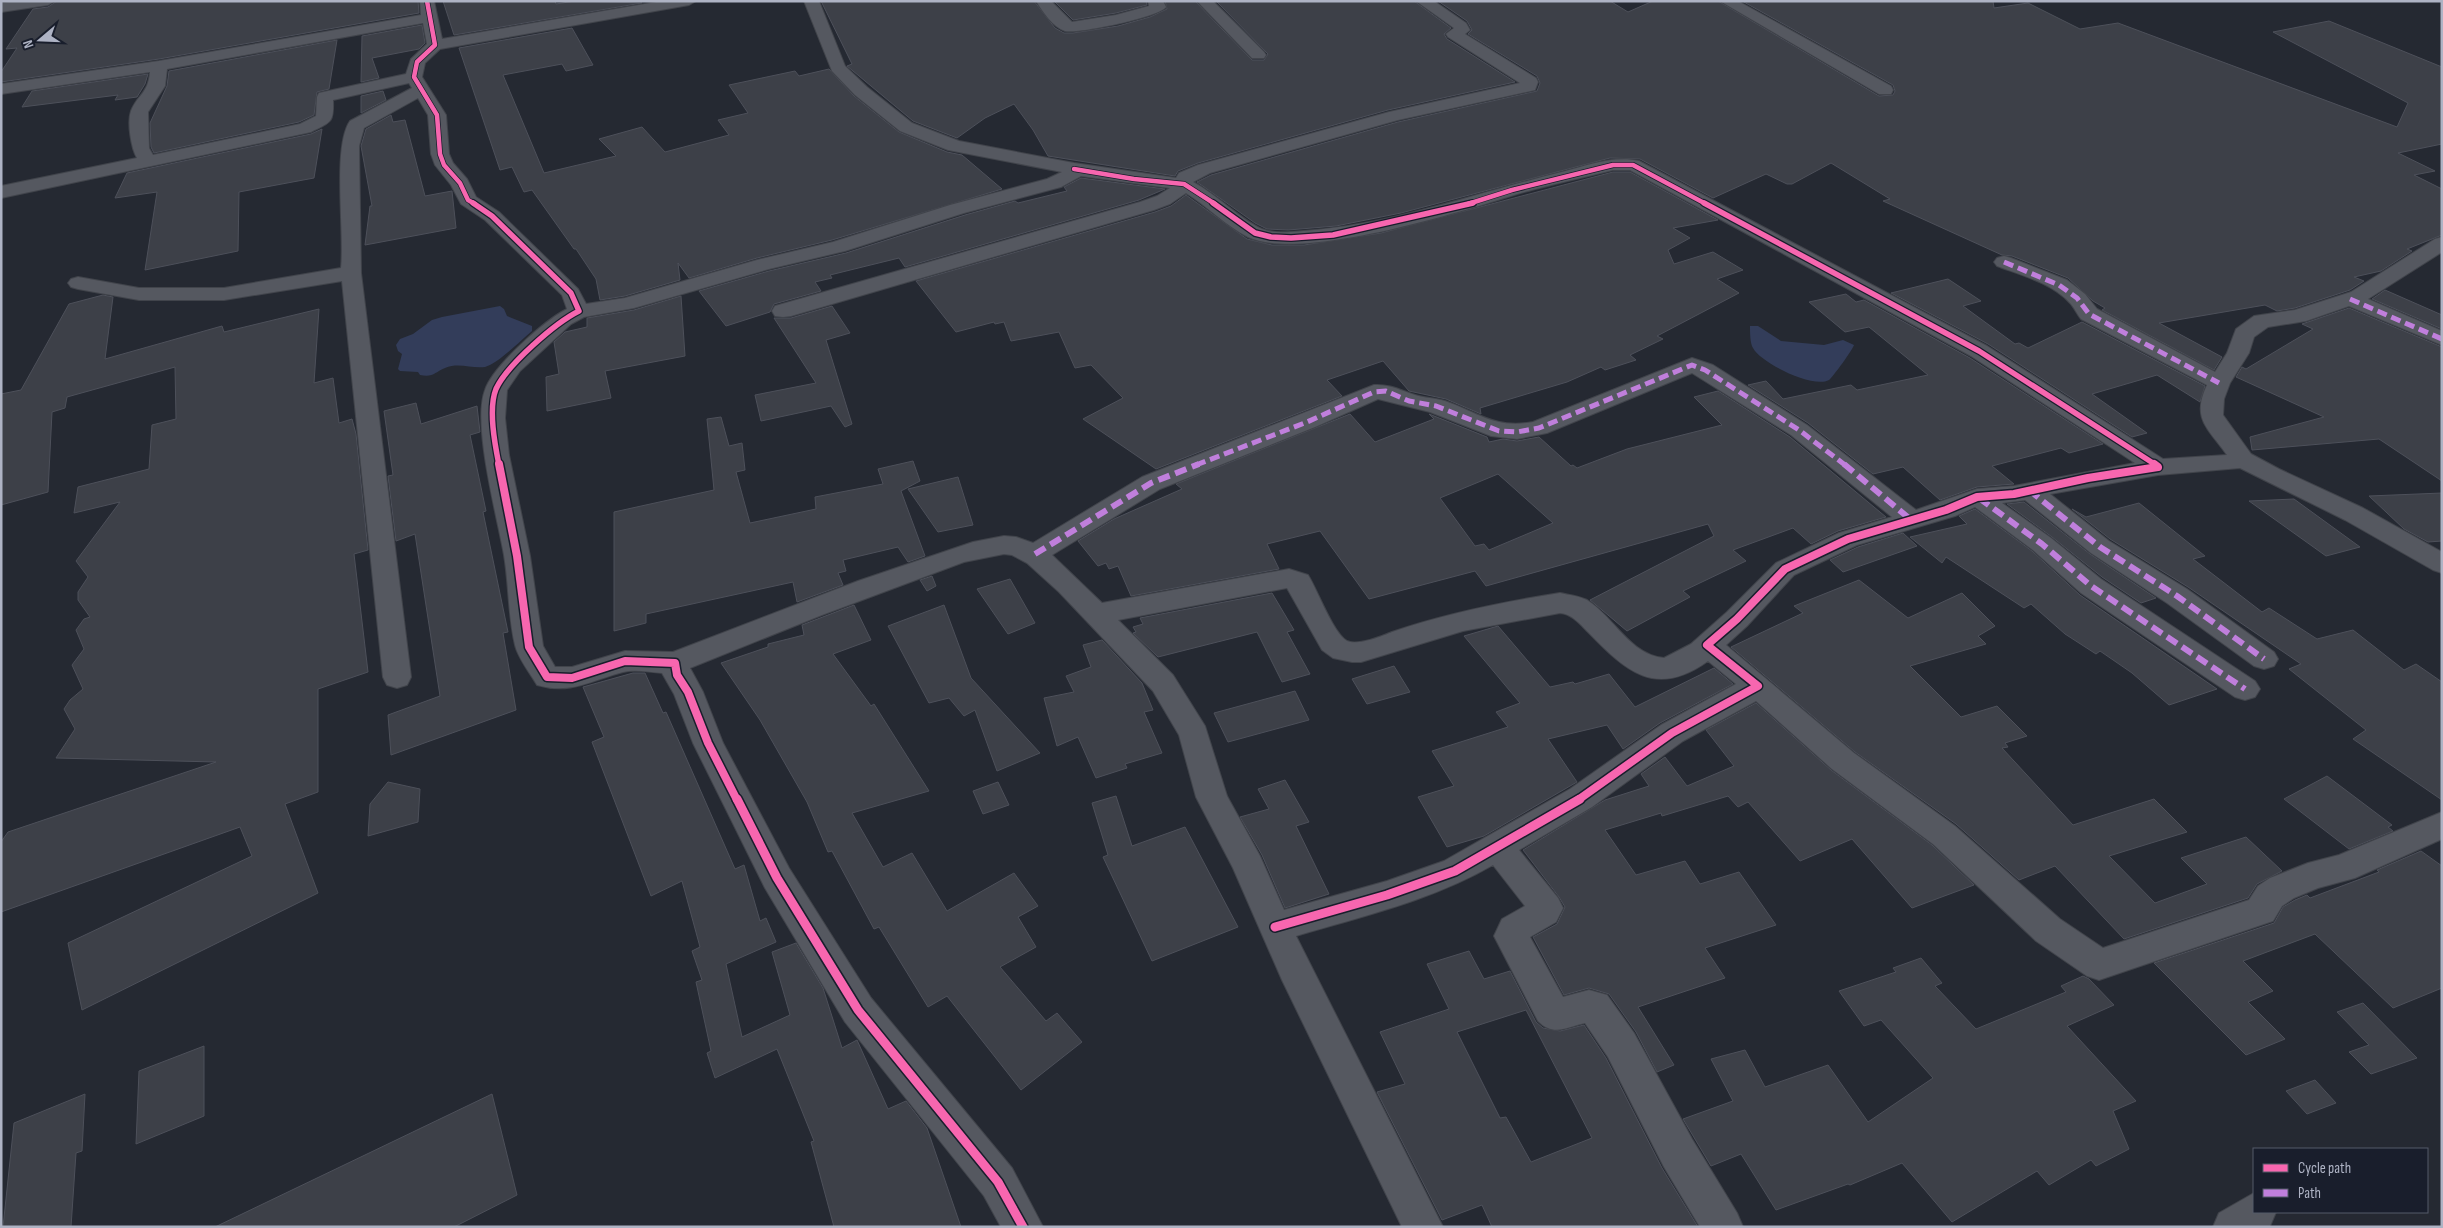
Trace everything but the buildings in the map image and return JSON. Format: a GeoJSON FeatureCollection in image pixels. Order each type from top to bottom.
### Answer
{"type":"FeatureCollection","features":[{"type":"Feature","properties":{"kind":"street"},"geometry":{"type":"LineString","coordinates":[[1,8],[48,1]]}},
{"type":"Feature","properties":{"kind":"street"},"geometry":{"type":"LineString","coordinates":[[579,311],[571,293],[492,216],[468,200],[460,183],[444,165],[440,154],[437,115],[417,84],[417,62],[435,44],[688,1]]}},
{"type":"Feature","properties":{"kind":"street"},"geometry":{"type":"LineString","coordinates":[[811,1],[838,68],[861,91],[906,127],[954,146],[1134,179],[1184,184],[1196,190],[1255,233],[1271,237],[1291,238],[1333,234],[1375,226],[1470,204],[1512,190],[1620,163],[1633,165],[1979,351],[2158,467]]}},
{"type":"Feature","properties":{"kind":"street"},"geometry":{"type":"LineString","coordinates":[[1043,1],[1063,24],[1070,27],[1117,19],[1154,9],[1158,7],[1155,1]]}},
{"type":"Feature","properties":{"kind":"street"},"geometry":{"type":"LineString","coordinates":[[1204,1],[1258,55]]}},
{"type":"Feature","properties":{"kind":"street"},"geometry":{"type":"LineString","coordinates":[[783,310],[1132,211],[1170,198],[1184,184],[1186,177],[1204,169],[1395,116],[1529,86],[1530,82],[1454,34],[1462,30],[1461,26],[1423,1]]}},
{"type":"Feature","properties":{"kind":"street"},"geometry":{"type":"LineString","coordinates":[[1726,1],[1885,90]]}},
{"type":"Feature","properties":{"kind":"street"},"geometry":{"type":"LineString","coordinates":[[1,89],[159,66],[428,10],[434,30],[435,44]]}},
{"type":"Feature","properties":{"kind":"street"},"geometry":{"type":"LineString","coordinates":[[148,161],[140,148],[139,112],[158,86],[159,66]]}},
{"type":"Feature","properties":{"kind":"street"},"geometry":{"type":"LineString","coordinates":[[1,192],[305,128],[325,118],[325,97],[340,92],[417,84]]}},
{"type":"Feature","properties":{"kind":"street"},"geometry":{"type":"LineString","coordinates":[[397,678],[350,274],[352,263],[350,146],[356,126],[417,84]]}},
{"type":"Feature","properties":{"kind":"street"},"geometry":{"type":"LineString","coordinates":[[1074,169],[1074,174],[1054,183],[957,209],[838,247],[764,264],[627,304],[579,311],[563,319],[511,368],[496,390],[493,418],[497,455],[510,513],[529,647],[547,676],[572,678],[625,661],[675,664],[795,613],[935,562],[988,547],[1014,546],[1035,554],[1163,683],[1194,734],[1212,797],[1248,866],[1294,969],[1423,1227]]}},
{"type":"Feature","properties":{"kind":"street"},"geometry":{"type":"LineString","coordinates":[[2436,250],[2350,298],[2298,316],[2262,321],[2244,334],[2238,353],[2212,398],[2211,415],[2242,459],[2270,475],[2354,514],[2442,564]]}},
{"type":"Feature","properties":{"kind":"street"},"geometry":{"type":"LineString","coordinates":[[2004,262],[2039,276],[2073,294],[2082,302],[2089,314],[2219,383]]}},
{"type":"Feature","properties":{"kind":"street"},"geometry":{"type":"LineString","coordinates":[[78,283],[139,294],[224,294],[350,274]]}},
{"type":"Feature","properties":{"kind":"street"},"geometry":{"type":"LineString","coordinates":[[2350,298],[2442,339]]}},
{"type":"Feature","properties":{"kind":"street"},"geometry":{"type":"LineString","coordinates":[[1035,554],[1151,483],[1307,422],[1374,392],[1386,391],[1409,402],[1444,409],[1499,431],[1517,432],[1539,428],[1692,365],[1705,370],[1799,430],[1854,471],[1910,519]]}},
{"type":"Feature","properties":{"kind":"street"},"geometry":{"type":"LineString","coordinates":[[1096,614],[1288,578],[1299,582],[1330,640],[1337,649],[1355,653],[1446,624],[1560,603],[1577,606],[1637,663],[1657,671],[1677,666],[1700,654],[1785,569],[1848,539],[1910,519],[1946,510],[1976,497],[2029,490],[2158,467],[2236,462],[2242,459]]}},
{"type":"Feature","properties":{"kind":"street"},"geometry":{"type":"LineString","coordinates":[[2029,490],[2100,547],[2177,596],[2264,659]]}},
{"type":"Feature","properties":{"kind":"street"},"geometry":{"type":"LineString","coordinates":[[1976,497],[2042,544],[2091,586],[2245,690]]}},
{"type":"Feature","properties":{"kind":"street"},"geometry":{"type":"LineString","coordinates":[[1707,645],[1758,686],[1843,761],[1944,835],[2048,930],[2099,965],[2261,911],[2266,900],[2274,892],[2331,870],[2343,868],[2442,825]]}},
{"type":"Feature","properties":{"kind":"street"},"geometry":{"type":"LineString","coordinates":[[675,664],[677,676],[688,692],[708,743],[777,878],[858,1010],[998,1182],[1023,1227]]}},
{"type":"Feature","properties":{"kind":"street"},"geometry":{"type":"LineString","coordinates":[[1275,927],[1387,895],[1455,871],[1581,798],[1672,733],[1758,686]]}},
{"type":"Feature","properties":{"kind":"street"},"geometry":{"type":"LineString","coordinates":[[1498,847],[1546,908],[1544,912],[1514,929],[1511,936],[1551,1009],[1557,1015],[1565,1014],[1580,1007],[1594,1006],[1621,1045],[1678,1153],[1723,1227]]}},
{"type":"Feature","properties":{"kind":"street"},"geometry":{"type":"LineString","coordinates":[[2233,1227],[2254,1213]]}},
{"type":"Feature","properties":{"kind":"water"},"geometry":{"type":"Polygon","coordinates":[[[500,306],[504,309],[507,316],[532,326],[532,331],[490,365],[485,367],[450,366],[428,376],[420,375],[418,372],[400,371],[398,369],[402,354],[398,351],[396,345],[400,339],[413,334],[432,320],[500,306]]]}},
{"type":"Feature","properties":{"kind":"water"},"geometry":{"type":"Polygon","coordinates":[[[1750,326],[1758,326],[1781,341],[1824,345],[1843,340],[1854,345],[1843,363],[1829,380],[1821,382],[1812,381],[1800,378],[1776,367],[1758,354],[1751,344],[1750,326]]]}},
{"type":"Feature","properties":{"kind":"marked path"},"geometry":{"type":"LineString","coordinates":[[2004,262],[2059,285],[2077,298],[2089,314],[2219,383]]}},
{"type":"Feature","properties":{"kind":"marked path"},"geometry":{"type":"LineString","coordinates":[[2350,299],[2442,339]]}},
{"type":"Feature","properties":{"kind":"marked path"},"geometry":{"type":"LineString","coordinates":[[1035,554],[1151,483],[1307,422],[1374,392],[1386,391],[1409,401],[1436,406],[1499,431],[1517,432],[1539,428],[1692,365],[1705,370],[1799,430],[1868,483],[1910,519]]}},
{"type":"Feature","properties":{"kind":"marked path"},"geometry":{"type":"LineString","coordinates":[[2029,490],[2100,547],[2177,596],[2264,659]]}},
{"type":"Feature","properties":{"kind":"marked path"},"geometry":{"type":"LineString","coordinates":[[1979,498],[2042,544],[2091,586],[2245,689]]}},
{"type":"Feature","properties":{"kind":"cycle path"},"geometry":{"type":"LineString","coordinates":[[427,1],[435,45],[417,62],[414,77],[437,115],[440,154],[444,165],[460,183],[468,200],[492,216],[571,293],[579,311],[563,319],[511,367],[496,390],[493,418],[497,455],[517,556],[529,647],[547,677],[572,678],[625,661],[675,663],[677,675],[688,692],[708,743],[777,878],[858,1010],[998,1182],[1023,1227]]}},
{"type":"Feature","properties":{"kind":"cycle path"},"geometry":{"type":"LineString","coordinates":[[1074,169],[1134,179],[1184,184],[1255,233],[1271,237],[1291,238],[1333,235],[1470,204],[1512,190],[1613,165],[1633,165],[1979,351],[2158,467],[2088,478],[2014,494],[1977,497],[1946,510],[1848,539],[1785,569],[1737,619],[1707,645],[1758,686],[1672,733],[1581,798],[1455,871],[1387,895],[1275,927]]}}]}
